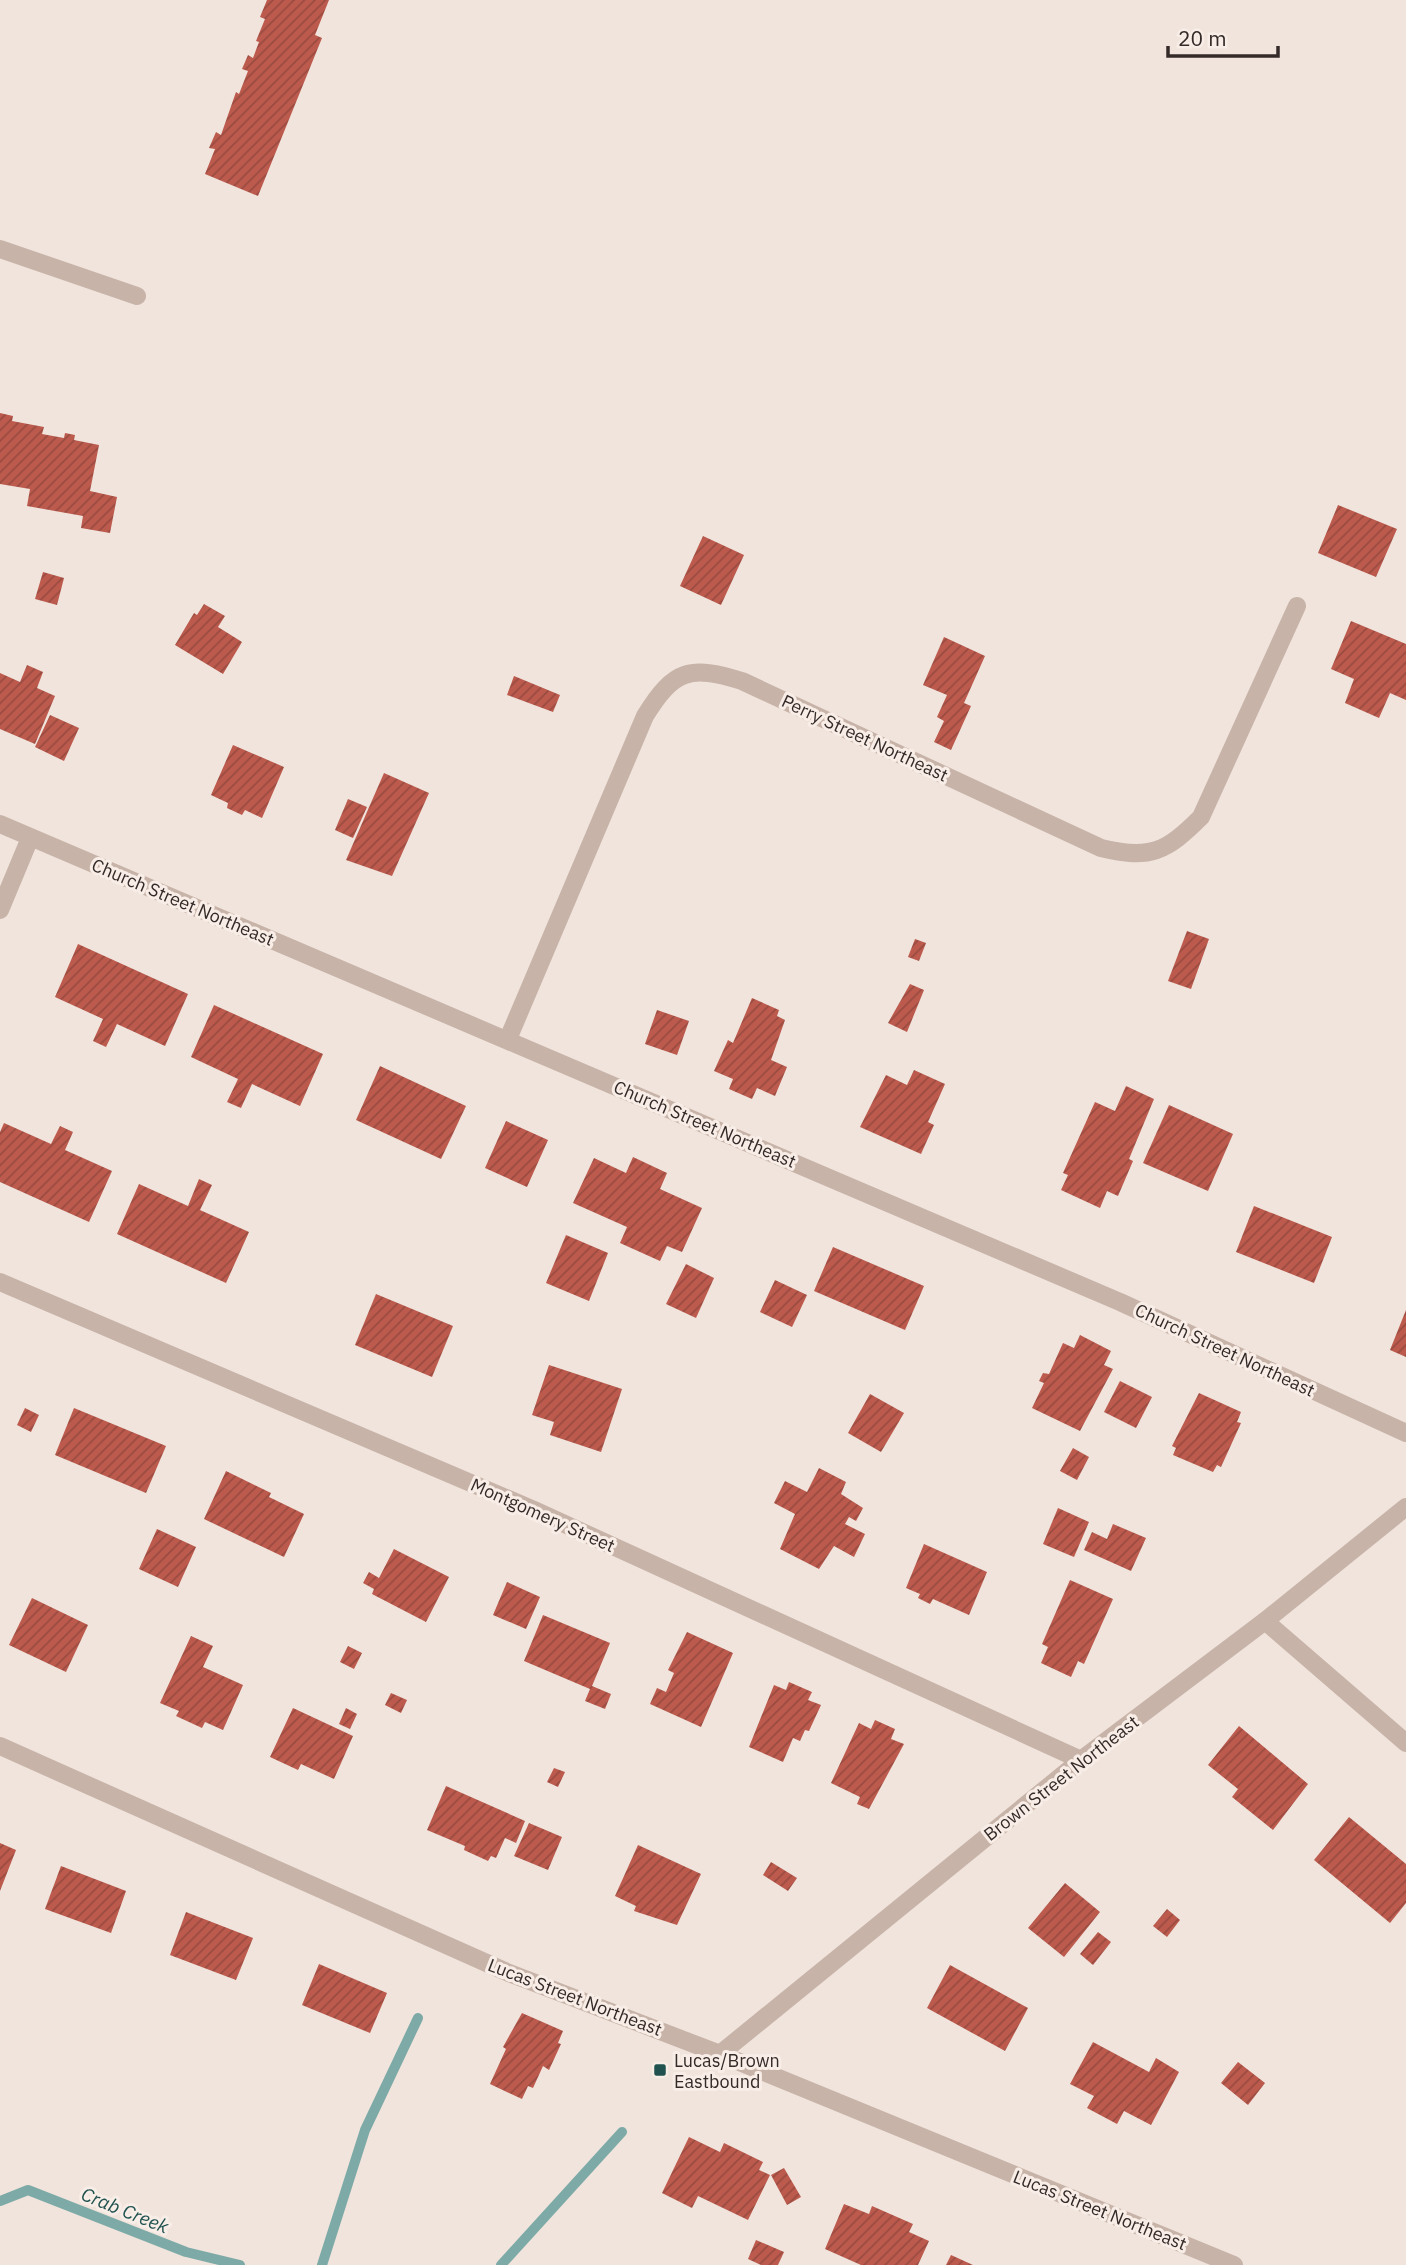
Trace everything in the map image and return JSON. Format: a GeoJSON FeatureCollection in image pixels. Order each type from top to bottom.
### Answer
{"type":"FeatureCollection","features":[{"type":"Feature","properties":{"kind":"street"},"geometry":{"type":"LineString","coordinates":[[0,249],[137,296]]}},
{"type":"Feature","properties":{"kind":"street","name":"Perry Street Northeast"},"geometry":{"type":"LineString","coordinates":[[508,1039],[645,716],[663,688],[685,673],[711,672],[742,681],[1101,848],[1131,856],[1156,852],[1178,839],[1201,817],[1297,606]]}},
{"type":"Feature","properties":{"kind":"street","name":"Church Street Northeast"},"geometry":{"type":"LineString","coordinates":[[0,824],[1120,1302],[1406,1433]]}},
{"type":"Feature","properties":{"kind":"street"},"geometry":{"type":"LineString","coordinates":[[0,910],[30,838]]}},
{"type":"Feature","properties":{"kind":"street","name":"Montgomery Street"},"geometry":{"type":"LineString","coordinates":[[0,1282],[534,1510],[1081,1760]]}},
{"type":"Feature","properties":{"kind":"street","name":"Brown Street Northeast"},"geometry":{"type":"LineString","coordinates":[[720,2054],[1081,1760],[1265,1621],[1406,1507]]}},
{"type":"Feature","properties":{"kind":"street"},"geometry":{"type":"LineString","coordinates":[[1265,1621],[1406,1744]]}},
{"type":"Feature","properties":{"kind":"street","name":"Lucas Street Northeast"},"geometry":{"type":"LineString","coordinates":[[0,1746],[509,1973],[720,2054],[1234,2265]]}},
{"type":"Feature","properties":{"kind":"building"},"geometry":{"type":"Polygon","coordinates":[[[267,0],[329,0],[315,35],[322,38],[258,196],[205,174],[215,149],[209,148],[216,132],[221,135],[236,92],[239,94],[248,71],[242,69],[248,55],[253,58],[259,42],[256,41],[265,19],[260,17],[267,0]]]}},
{"type":"Feature","properties":{"kind":"building"},"geometry":{"type":"Polygon","coordinates":[[[0,413],[13,416],[12,421],[44,427],[42,434],[64,438],[65,433],[75,435],[74,440],[99,445],[90,491],[117,497],[110,533],[81,528],[83,516],[27,506],[30,489],[0,484],[0,413]]]}},
{"type":"Feature","properties":{"kind":"building"},"geometry":{"type":"Polygon","coordinates":[[[1338,505],[1397,529],[1376,577],[1318,553],[1338,505]]]}},
{"type":"Feature","properties":{"kind":"building"},"geometry":{"type":"Polygon","coordinates":[[[703,536],[744,555],[721,605],[680,586],[703,536]]]}},
{"type":"Feature","properties":{"kind":"building"},"geometry":{"type":"Polygon","coordinates":[[[43,572],[64,578],[57,605],[35,599],[43,572]]]}},
{"type":"Feature","properties":{"kind":"building"},"geometry":{"type":"Polygon","coordinates":[[[204,604],[225,616],[218,627],[242,642],[223,674],[175,645],[194,613],[197,615],[204,604]]]}},
{"type":"Feature","properties":{"kind":"building"},"geometry":{"type":"Polygon","coordinates":[[[1351,621],[1406,644],[1406,700],[1390,693],[1379,718],[1345,703],[1354,679],[1331,669],[1351,621]]]}},
{"type":"Feature","properties":{"kind":"building"},"geometry":{"type":"Polygon","coordinates":[[[944,637],[985,656],[964,703],[971,706],[951,750],[934,742],[944,721],[937,717],[947,695],[923,685],[944,637]]]}},
{"type":"Feature","properties":{"kind":"building"},"geometry":{"type":"Polygon","coordinates":[[[27,665],[43,672],[37,688],[55,696],[35,744],[0,729],[0,673],[20,682],[27,665]]]}},
{"type":"Feature","properties":{"kind":"building"},"geometry":{"type":"Polygon","coordinates":[[[514,676],[560,695],[553,712],[507,695],[514,676]]]}},
{"type":"Feature","properties":{"kind":"building"},"geometry":{"type":"Polygon","coordinates":[[[50,715],[79,728],[64,761],[35,747],[50,715]]]}},
{"type":"Feature","properties":{"kind":"building"},"geometry":{"type":"Polygon","coordinates":[[[233,745],[284,767],[262,818],[245,810],[242,815],[227,808],[228,803],[211,795],[233,745]]]}},
{"type":"Feature","properties":{"kind":"building"},"geometry":{"type":"Polygon","coordinates":[[[384,773],[429,793],[392,876],[346,860],[384,773]]]}},
{"type":"Feature","properties":{"kind":"building"},"geometry":{"type":"Polygon","coordinates":[[[348,799],[367,807],[353,838],[335,830],[348,799]]]}},
{"type":"Feature","properties":{"kind":"building"},"geometry":{"type":"Polygon","coordinates":[[[1187,931],[1209,939],[1191,989],[1168,981],[1187,931]]]}},
{"type":"Feature","properties":{"kind":"building"},"geometry":{"type":"Polygon","coordinates":[[[915,939],[926,943],[919,961],[908,957],[915,939]]]}},
{"type":"Feature","properties":{"kind":"building"},"geometry":{"type":"Polygon","coordinates":[[[78,944],[188,994],[165,1046],[117,1024],[106,1047],[93,1041],[103,1019],[55,997],[78,944]]]}},
{"type":"Feature","properties":{"kind":"building"},"geometry":{"type":"Polygon","coordinates":[[[910,984],[924,990],[907,1032],[888,1023],[910,984]]]}},
{"type":"Feature","properties":{"kind":"building"},"geometry":{"type":"Polygon","coordinates":[[[752,998],[779,1010],[777,1016],[785,1020],[771,1060],[787,1067],[775,1096],[757,1088],[752,1099],[729,1089],[733,1079],[714,1071],[728,1040],[733,1043],[752,998]]]}},
{"type":"Feature","properties":{"kind":"building"},"geometry":{"type":"Polygon","coordinates":[[[214,1005],[323,1054],[300,1106],[252,1084],[241,1108],[227,1102],[238,1079],[191,1057],[214,1005]]]}},
{"type":"Feature","properties":{"kind":"building"},"geometry":{"type":"Polygon","coordinates":[[[657,1010],[689,1021],[677,1055],[645,1044],[657,1010]]]}},
{"type":"Feature","properties":{"kind":"building"},"geometry":{"type":"Polygon","coordinates":[[[380,1066],[466,1106],[441,1159],[356,1120],[380,1066]]]}},
{"type":"Feature","properties":{"kind":"building"},"geometry":{"type":"Polygon","coordinates":[[[914,1070],[945,1084],[928,1122],[934,1125],[921,1154],[860,1127],[886,1075],[907,1085],[914,1070]]]}},
{"type":"Feature","properties":{"kind":"building"},"geometry":{"type":"Polygon","coordinates":[[[1126,1086],[1154,1099],[1129,1159],[1133,1161],[1118,1196],[1107,1191],[1100,1208],[1061,1190],[1068,1175],[1063,1173],[1095,1102],[1115,1111],[1126,1086]]]}},
{"type":"Feature","properties":{"kind":"building"},"geometry":{"type":"Polygon","coordinates":[[[1169,1105],[1233,1134],[1208,1191],[1143,1163],[1169,1105]]]}},
{"type":"Feature","properties":{"kind":"building"},"geometry":{"type":"Polygon","coordinates":[[[506,1121],[548,1140],[527,1187],[485,1168],[506,1121]]]}},
{"type":"Feature","properties":{"kind":"building"},"geometry":{"type":"Polygon","coordinates":[[[4,1123],[51,1144],[60,1126],[73,1132],[65,1150],[112,1171],[89,1222],[0,1182],[0,1132],[4,1123]]]}},
{"type":"Feature","properties":{"kind":"building"},"geometry":{"type":"Polygon","coordinates":[[[633,1157],[667,1173],[660,1189],[702,1208],[682,1252],[667,1246],[660,1261],[620,1243],[627,1227],[573,1203],[594,1158],[626,1173],[633,1157]]]}},
{"type":"Feature","properties":{"kind":"building"},"geometry":{"type":"Polygon","coordinates":[[[199,1179],[212,1185],[200,1210],[249,1232],[226,1283],[117,1234],[139,1184],[188,1206],[199,1179]]]}},
{"type":"Feature","properties":{"kind":"building"},"geometry":{"type":"Polygon","coordinates":[[[1254,1206],[1332,1237],[1314,1283],[1236,1252],[1254,1206]]]}},
{"type":"Feature","properties":{"kind":"building"},"geometry":{"type":"Polygon","coordinates":[[[566,1235],[608,1253],[589,1301],[546,1283],[566,1235]]]}},
{"type":"Feature","properties":{"kind":"building"},"geometry":{"type":"Polygon","coordinates":[[[833,1247],[924,1286],[905,1330],[814,1291],[833,1247]]]}},
{"type":"Feature","properties":{"kind":"building"},"geometry":{"type":"Polygon","coordinates":[[[686,1264],[714,1278],[696,1318],[666,1304],[686,1264]]]}},
{"type":"Feature","properties":{"kind":"building"},"geometry":{"type":"Polygon","coordinates":[[[775,1280],[807,1295],[792,1327],[760,1312],[775,1280]]]}},
{"type":"Feature","properties":{"kind":"building"},"geometry":{"type":"Polygon","coordinates":[[[376,1294],[453,1326],[432,1377],[355,1345],[376,1294]]]}},
{"type":"Feature","properties":{"kind":"building"},"geometry":{"type":"Polygon","coordinates":[[[1406,1310],[1406,1357],[1390,1350],[1406,1310]]]}},
{"type":"Feature","properties":{"kind":"building"},"geometry":{"type":"Polygon","coordinates":[[[1080,1335],[1111,1351],[1104,1365],[1113,1369],[1080,1431],[1032,1408],[1044,1383],[1039,1381],[1043,1373],[1049,1374],[1063,1343],[1074,1348],[1080,1335]]]}},
{"type":"Feature","properties":{"kind":"building"},"geometry":{"type":"Polygon","coordinates":[[[549,1365],[622,1389],[601,1452],[550,1435],[554,1422],[532,1415],[549,1365]]]}},
{"type":"Feature","properties":{"kind":"building"},"geometry":{"type":"Polygon","coordinates":[[[1120,1381],[1152,1397],[1136,1428],[1104,1412],[1120,1381]]]}},
{"type":"Feature","properties":{"kind":"building"},"geometry":{"type":"Polygon","coordinates":[[[1199,1393],[1241,1412],[1237,1422],[1241,1423],[1221,1467],[1217,1465],[1213,1472],[1173,1455],[1176,1448],[1172,1446],[1199,1393]]]}},
{"type":"Feature","properties":{"kind":"building"},"geometry":{"type":"Polygon","coordinates":[[[870,1394],[904,1413],[881,1452],[848,1433],[870,1394]]]}},
{"type":"Feature","properties":{"kind":"building"},"geometry":{"type":"Polygon","coordinates":[[[25,1408],[39,1415],[31,1432],[17,1425],[25,1408]]]}},
{"type":"Feature","properties":{"kind":"building"},"geometry":{"type":"Polygon","coordinates":[[[74,1408],[166,1446],[146,1493],[55,1455],[74,1408]]]}},
{"type":"Feature","properties":{"kind":"building"},"geometry":{"type":"Polygon","coordinates":[[[1073,1448],[1089,1457],[1077,1480],[1060,1471],[1073,1448]]]}},
{"type":"Feature","properties":{"kind":"building"},"geometry":{"type":"Polygon","coordinates":[[[819,1468],[846,1482],[841,1494],[863,1508],[856,1521],[849,1517],[845,1524],[865,1534],[854,1557],[834,1546],[819,1569],[780,1549],[795,1514],[774,1503],[785,1481],[807,1492],[819,1468]]]}},
{"type":"Feature","properties":{"kind":"building"},"geometry":{"type":"Polygon","coordinates":[[[226,1471],[271,1493],[269,1497],[304,1514],[284,1557],[204,1519],[226,1471]]]}},
{"type":"Feature","properties":{"kind":"building"},"geometry":{"type":"Polygon","coordinates":[[[1058,1508],[1089,1522],[1074,1557],[1043,1544],[1058,1508]]]}},
{"type":"Feature","properties":{"kind":"building"},"geometry":{"type":"Polygon","coordinates":[[[1113,1524],[1146,1538],[1131,1571],[1084,1550],[1092,1532],[1107,1539],[1113,1524]]]}},
{"type":"Feature","properties":{"kind":"building"},"geometry":{"type":"Polygon","coordinates":[[[157,1529],[196,1547],[178,1587],[139,1569],[157,1529]]]}},
{"type":"Feature","properties":{"kind":"building"},"geometry":{"type":"Polygon","coordinates":[[[924,1544],[987,1572],[969,1615],[933,1599],[930,1604],[918,1598],[920,1594],[906,1588],[924,1544]]]}},
{"type":"Feature","properties":{"kind":"building"},"geometry":{"type":"Polygon","coordinates":[[[394,1549],[449,1577],[426,1622],[372,1594],[374,1589],[363,1583],[369,1572],[379,1578],[394,1549]]]}},
{"type":"Feature","properties":{"kind":"building"},"geometry":{"type":"Polygon","coordinates":[[[1070,1580],[1113,1599],[1084,1664],[1078,1661],[1071,1677],[1041,1663],[1048,1647],[1042,1644],[1070,1580]]]}},
{"type":"Feature","properties":{"kind":"building"},"geometry":{"type":"Polygon","coordinates":[[[507,1582],[540,1597],[526,1629],[493,1615],[507,1582]]]}},
{"type":"Feature","properties":{"kind":"building"},"geometry":{"type":"Polygon","coordinates":[[[32,1598],[88,1625],[66,1672],[9,1645],[32,1598]]]}},
{"type":"Feature","properties":{"kind":"building"},"geometry":{"type":"Polygon","coordinates":[[[543,1615],[610,1643],[592,1686],[611,1694],[605,1709],[585,1701],[590,1689],[524,1661],[543,1615]]]}},
{"type":"Feature","properties":{"kind":"building"},"geometry":{"type":"Polygon","coordinates":[[[687,1632],[733,1653],[701,1727],[650,1704],[657,1688],[666,1692],[674,1673],[668,1670],[687,1632]]]}},
{"type":"Feature","properties":{"kind":"building"},"geometry":{"type":"Polygon","coordinates":[[[191,1636],[213,1646],[203,1667],[243,1685],[223,1730],[205,1722],[202,1728],[176,1716],[179,1711],[160,1703],[191,1636]]]}},
{"type":"Feature","properties":{"kind":"building"},"geometry":{"type":"Polygon","coordinates":[[[348,1646],[362,1653],[354,1669],[340,1662],[348,1646]]]}},
{"type":"Feature","properties":{"kind":"building"},"geometry":{"type":"Polygon","coordinates":[[[789,1682],[812,1692],[808,1700],[821,1705],[809,1731],[805,1730],[800,1741],[793,1738],[783,1762],[749,1747],[774,1685],[786,1690],[789,1682]]]}},
{"type":"Feature","properties":{"kind":"building"},"geometry":{"type":"Polygon","coordinates":[[[391,1693],[407,1700],[401,1713],[385,1705],[391,1693]]]}},
{"type":"Feature","properties":{"kind":"building"},"geometry":{"type":"Polygon","coordinates":[[[293,1708],[353,1736],[334,1779],[301,1764],[298,1770],[270,1757],[293,1708]]]}},
{"type":"Feature","properties":{"kind":"building"},"geometry":{"type":"Polygon","coordinates":[[[346,1708],[357,1714],[350,1729],[339,1724],[346,1708]]]}},
{"type":"Feature","properties":{"kind":"building"},"geometry":{"type":"Polygon","coordinates":[[[875,1720],[895,1729],[891,1739],[904,1744],[869,1809],[857,1804],[860,1797],[831,1783],[859,1723],[871,1729],[875,1720]]]}},
{"type":"Feature","properties":{"kind":"building"},"geometry":{"type":"Polygon","coordinates":[[[1239,1726],[1308,1784],[1273,1830],[1232,1797],[1238,1789],[1208,1765],[1239,1726]]]}},
{"type":"Feature","properties":{"kind":"building"},"geometry":{"type":"Polygon","coordinates":[[[554,1768],[565,1772],[558,1787],[547,1782],[554,1768]]]}},
{"type":"Feature","properties":{"kind":"building"},"geometry":{"type":"Polygon","coordinates":[[[446,1786],[525,1821],[516,1843],[505,1838],[496,1858],[491,1856],[488,1861],[464,1850],[465,1846],[427,1830],[446,1786]]]}},
{"type":"Feature","properties":{"kind":"building"},"geometry":{"type":"Polygon","coordinates":[[[1349,1817],[1406,1864],[1406,1903],[1390,1923],[1314,1860],[1349,1817]]]}},
{"type":"Feature","properties":{"kind":"building"},"geometry":{"type":"Polygon","coordinates":[[[529,1823],[562,1837],[548,1870],[514,1856],[529,1823]]]}},
{"type":"Feature","properties":{"kind":"building"},"geometry":{"type":"Polygon","coordinates":[[[0,1843],[16,1850],[0,1891],[0,1843]]]}},
{"type":"Feature","properties":{"kind":"building"},"geometry":{"type":"Polygon","coordinates":[[[638,1845],[701,1874],[677,1925],[634,1911],[636,1906],[615,1896],[638,1845]]]}},
{"type":"Feature","properties":{"kind":"building"},"geometry":{"type":"Polygon","coordinates":[[[771,1862],[797,1878],[788,1891],[763,1875],[771,1862]]]}},
{"type":"Feature","properties":{"kind":"building"},"geometry":{"type":"Polygon","coordinates":[[[61,1866],[126,1891],[111,1933],[45,1909],[61,1866]]]}},
{"type":"Feature","properties":{"kind":"building"},"geometry":{"type":"Polygon","coordinates":[[[1065,1883],[1100,1912],[1064,1957],[1028,1928],[1065,1883]]]}},
{"type":"Feature","properties":{"kind":"building"},"geometry":{"type":"Polygon","coordinates":[[[1167,1909],[1180,1920],[1167,1937],[1153,1926],[1167,1909]]]}},
{"type":"Feature","properties":{"kind":"building"},"geometry":{"type":"Polygon","coordinates":[[[186,1912],[253,1938],[236,1980],[170,1955],[186,1912]]]}},
{"type":"Feature","properties":{"kind":"building"},"geometry":{"type":"Polygon","coordinates":[[[1098,1932],[1111,1942],[1093,1965],[1080,1954],[1098,1932]]]}},
{"type":"Feature","properties":{"kind":"building"},"geometry":{"type":"Polygon","coordinates":[[[319,1964],[387,1993],[370,2033],[302,2005],[319,1964]]]}},
{"type":"Feature","properties":{"kind":"building"},"geometry":{"type":"Polygon","coordinates":[[[950,1965],[1028,2008],[1005,2051],[927,2008],[950,1965]]]}},
{"type":"Feature","properties":{"kind":"building"},"geometry":{"type":"Polygon","coordinates":[[[522,2013],[563,2031],[558,2043],[561,2044],[549,2070],[543,2066],[533,2088],[528,2086],[522,2099],[490,2084],[506,2049],[503,2047],[522,2013]]]}},
{"type":"Feature","properties":{"kind":"building"},"geometry":{"type":"Polygon","coordinates":[[[1093,2042],[1149,2072],[1156,2058],[1179,2072],[1151,2125],[1124,2111],[1117,2124],[1087,2108],[1094,2096],[1070,2084],[1093,2042]]]}},
{"type":"Feature","properties":{"kind":"building"},"geometry":{"type":"Polygon","coordinates":[[[1238,2062],[1265,2083],[1248,2105],[1221,2083],[1238,2062]]]}},
{"type":"Feature","properties":{"kind":"building"},"geometry":{"type":"Polygon","coordinates":[[[689,2137],[720,2152],[724,2143],[763,2162],[759,2170],[770,2175],[748,2220],[698,2196],[692,2208],[662,2193],[689,2137]]]}},
{"type":"Feature","properties":{"kind":"building"},"geometry":{"type":"Polygon","coordinates":[[[784,2168],[801,2197],[787,2205],[771,2175],[784,2168]]]}},
{"type":"Feature","properties":{"kind":"building"},"geometry":{"type":"Polygon","coordinates":[[[844,2204],[869,2214],[872,2206],[913,2224],[909,2232],[929,2241],[918,2265],[861,2265],[825,2249],[844,2204]]]}},
{"type":"Feature","properties":{"kind":"building"},"geometry":{"type":"Polygon","coordinates":[[[756,2240],[784,2252],[778,2265],[761,2265],[748,2259],[756,2240]]]}},
{"type":"Feature","properties":{"kind":"building"},"geometry":{"type":"Polygon","coordinates":[[[951,2255],[973,2265],[946,2265],[951,2255]]]}},
{"type":"Feature","properties":{"kind":"waterway"},"geometry":{"type":"LineString","coordinates":[[322,2265],[365,2130],[418,2018]]}},
{"type":"Feature","properties":{"kind":"waterway"},"geometry":{"type":"LineString","coordinates":[[501,2265],[622,2132]]}},
{"type":"Feature","properties":{"kind":"waterway","name":"Crab Creek"},"geometry":{"type":"LineString","coordinates":[[0,2201],[28,2190],[186,2252],[240,2265]]}},
{"type":"Feature","properties":{"kind":"place","name":"Lucas/Brown Eastbound"},"geometry":{"type":"Point","coordinates":[660,2070]}}]}
